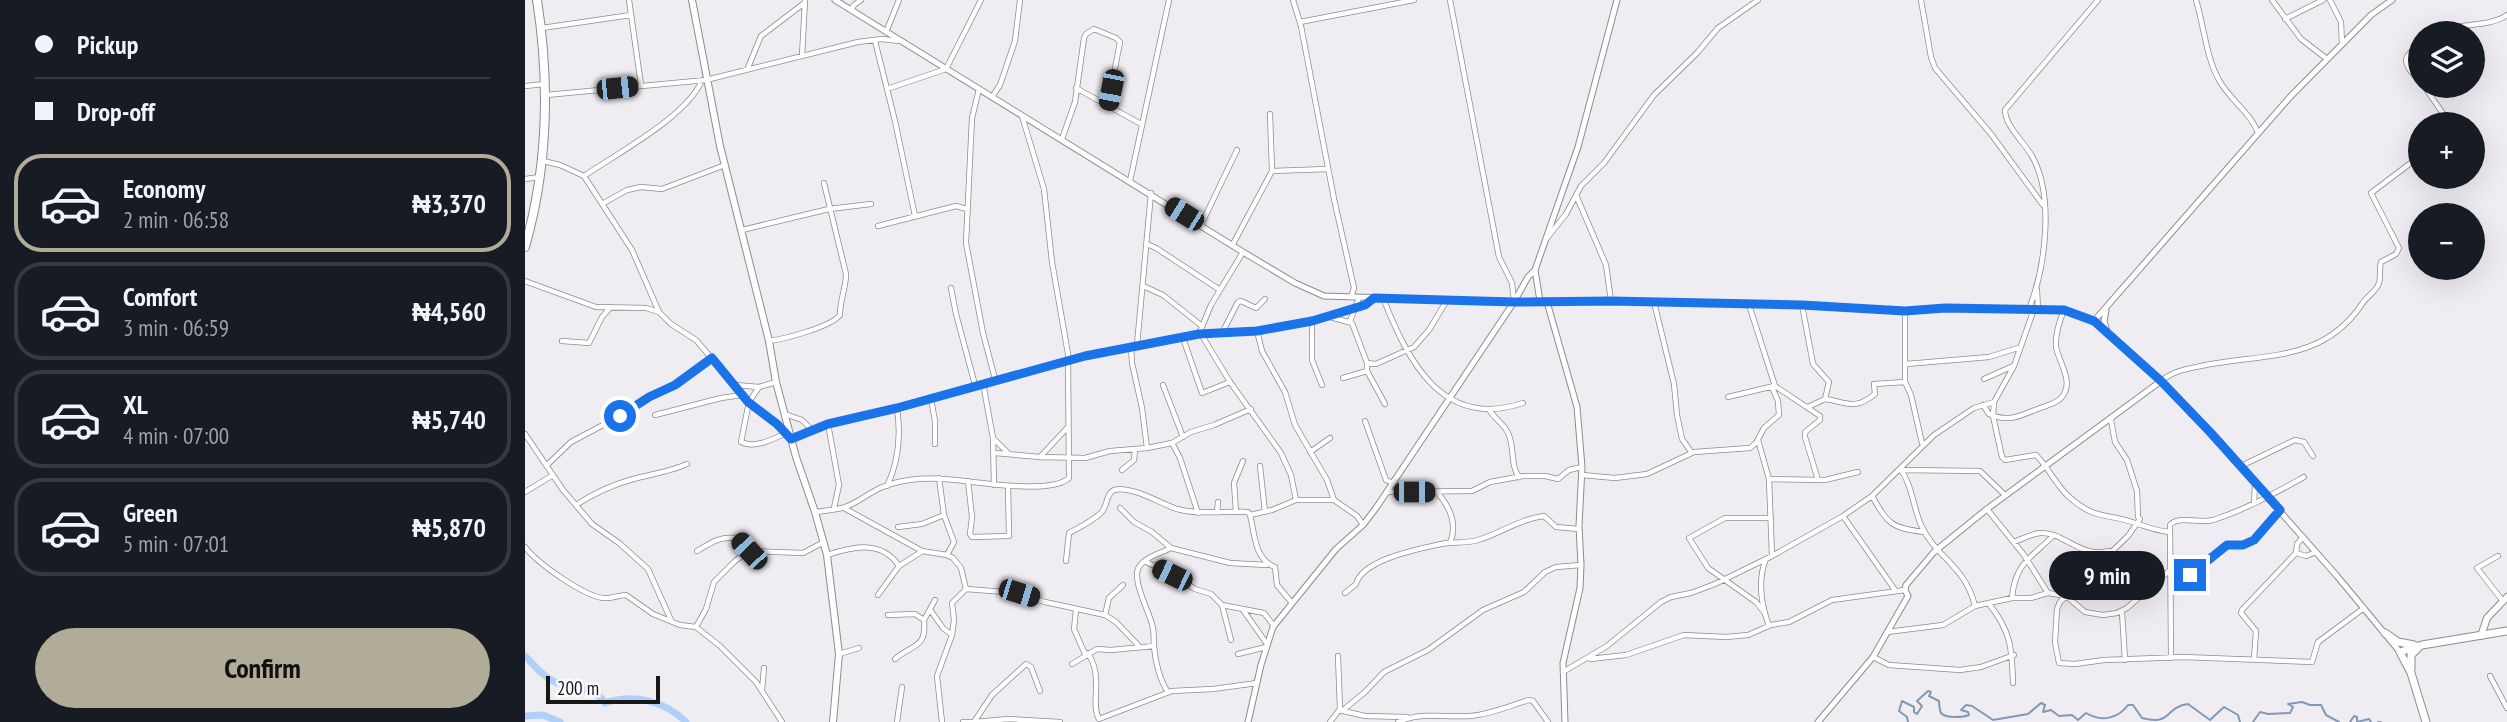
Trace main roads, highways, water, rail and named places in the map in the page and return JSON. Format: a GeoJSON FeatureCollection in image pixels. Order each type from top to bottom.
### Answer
{"type":"FeatureCollection","features":[{"type":"Feature","properties":{"kind":"highway"},"geometry":{"type":"LineString","coordinates":[[525,247],[543,161],[545,84],[542,28],[537,0]]}},
{"type":"Feature","properties":{"kind":"main road"},"geometry":{"type":"LineString","coordinates":[[692,0],[704,80],[769,341],[788,436],[827,555],[839,654],[833,722]]}},
{"type":"Feature","properties":{"kind":"main road"},"geometry":{"type":"LineString","coordinates":[[2481,636],[2487,618],[2504,598]]}},
{"type":"Feature","properties":{"kind":"main road"},"geometry":{"type":"LineString","coordinates":[[2426,722],[2411,673],[2400,652],[2420,645],[2507,631]]}},
{"type":"Feature","properties":{"kind":"main road"},"geometry":{"type":"LineString","coordinates":[[2385,633],[2398,642],[2420,645]]}},
{"type":"Feature","properties":{"kind":"main road"},"geometry":{"type":"LineString","coordinates":[[2411,673],[2411,655],[2420,645]]}},
{"type":"Feature","properties":{"kind":"waterway"},"geometry":{"type":"LineString","coordinates":[[525,656],[550,680],[561,685],[589,691],[605,703],[637,699],[659,704],[686,722]]}},
{"type":"Feature","properties":{"kind":"waterway"},"geometry":{"type":"LineString","coordinates":[[1908,722],[1907,717],[1899,711],[1902,701],[1914,707],[1917,714],[1922,706],[1917,701],[1928,691],[1931,692],[1929,696],[1939,701],[1941,713],[1951,717],[1969,715],[1961,710],[1966,705],[1993,720],[2028,714],[2041,703],[2045,705],[2043,712],[2051,710],[2059,716],[2072,715],[2078,720],[2086,713],[2097,718],[2109,718],[2128,705],[2133,705],[2142,718],[2156,720],[2188,704],[2210,720],[2224,707],[2238,715],[2240,722]]}},
{"type":"Feature","properties":{"kind":"waterway"},"geometry":{"type":"LineString","coordinates":[[2253,722],[2260,712],[2290,713],[2293,707],[2288,704],[2302,702],[2321,705],[2326,715],[2339,722]]}},
{"type":"Feature","properties":{"kind":"waterway"},"geometry":{"type":"LineString","coordinates":[[525,716],[543,715],[560,722]]}},
{"type":"Feature","properties":{"kind":"waterway"},"geometry":{"type":"LineString","coordinates":[[2350,722],[2354,716],[2357,721]]}},
{"type":"Feature","properties":{"kind":"waterway"},"geometry":{"type":"LineString","coordinates":[[2357,722],[2369,719],[2371,722]]}}]}
